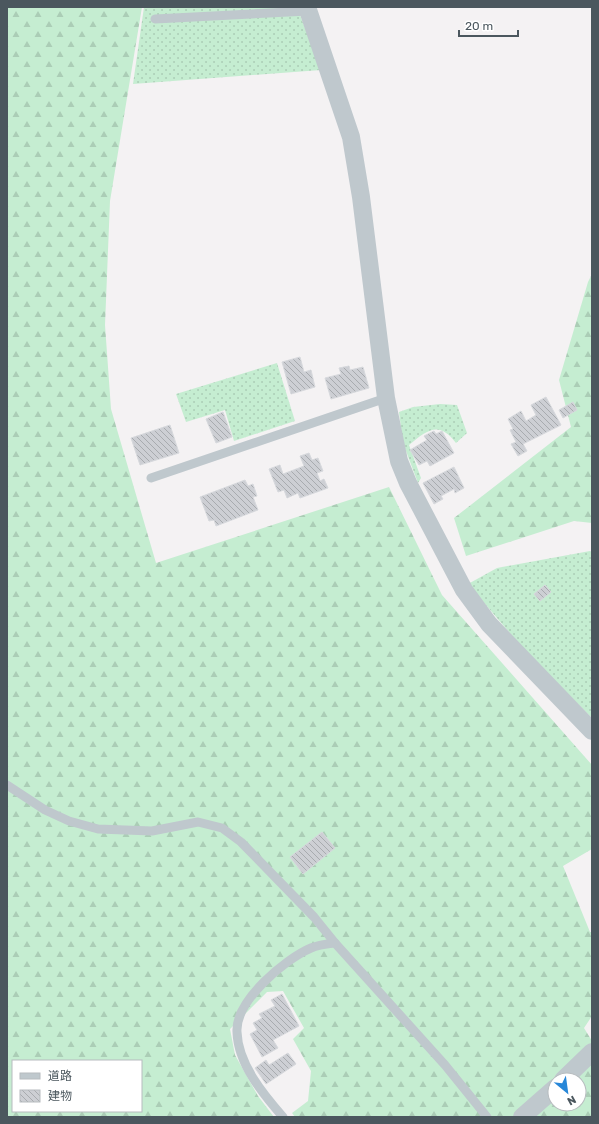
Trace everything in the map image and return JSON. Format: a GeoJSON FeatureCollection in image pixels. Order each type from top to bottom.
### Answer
{"type":"FeatureCollection","features":[{"type":"Feature","properties":{"kind":"street"},"geometry":{"type":"LineString","coordinates":[[307,9],[351,137],[362,197],[386,398],[395,446],[408,483],[464,590],[489,624],[592,731]]}},
{"type":"Feature","properties":{"kind":"street"},"geometry":{"type":"LineString","coordinates":[[571,1072],[592,1052]]}},
{"type":"Feature","properties":{"kind":"street"},"geometry":{"type":"LineString","coordinates":[[522,1117],[547,1095]]}},
{"type":"Feature","properties":{"kind":"lane"},"geometry":{"type":"LineString","coordinates":[[156,19],[307,9]]}},
{"type":"Feature","properties":{"kind":"lane"},"geometry":{"type":"LineString","coordinates":[[151,478],[386,398]]}},
{"type":"Feature","properties":{"kind":"lane"},"geometry":{"type":"LineString","coordinates":[[7,785],[45,810],[69,821],[98,829],[152,831],[198,822],[222,828],[241,842],[314,917],[335,943],[445,1065],[487,1117]]}},
{"type":"Feature","properties":{"kind":"lane"},"geometry":{"type":"LineString","coordinates":[[283,1117],[263,1093],[241,1051],[236,1031],[240,1015],[251,996],[268,976],[312,948],[335,943]]}},
{"type":"Feature","properties":{"kind":"green space"},"geometry":{"type":"Polygon","coordinates":[[[7,7],[142,7],[110,201],[105,325],[111,409],[156,563],[389,487],[442,595],[592,765],[592,849],[563,866],[590,932],[592,932],[592,1016],[584,1028],[592,1041],[592,1117],[295,1117],[292,1113],[308,1101],[311,1071],[293,1039],[304,1028],[283,991],[267,992],[230,1029],[235,1055],[258,1096],[274,1117],[7,1117],[7,7]]]}},
{"type":"Feature","properties":{"kind":"green space"},"geometry":{"type":"Polygon","coordinates":[[[144,7],[297,7],[321,70],[133,84],[144,7]]]}},
{"type":"Feature","properties":{"kind":"green space"},"geometry":{"type":"Polygon","coordinates":[[[592,274],[592,523],[574,521],[466,556],[454,518],[571,427],[559,380],[588,282],[592,274]]]}},
{"type":"Feature","properties":{"kind":"green space"},"geometry":{"type":"Polygon","coordinates":[[[277,363],[295,421],[234,441],[225,410],[186,422],[176,394],[277,363]]]}},
{"type":"Feature","properties":{"kind":"green space"},"geometry":{"type":"Polygon","coordinates":[[[440,404],[457,405],[467,433],[456,443],[444,432],[433,430],[422,435],[409,445],[421,478],[418,483],[403,443],[399,412],[413,407],[440,404]]]}},
{"type":"Feature","properties":{"kind":"green space"},"geometry":{"type":"Polygon","coordinates":[[[590,551],[592,552],[592,718],[526,652],[468,584],[497,568],[590,551]]]}},
{"type":"Feature","properties":{"kind":"building"},"geometry":{"type":"Polygon","coordinates":[[[300,357],[304,372],[311,370],[315,387],[291,394],[282,362],[300,357]]]}},
{"type":"Feature","properties":{"kind":"building"},"geometry":{"type":"Polygon","coordinates":[[[349,366],[350,370],[363,367],[369,388],[331,399],[325,378],[341,374],[339,368],[349,366]]]}},
{"type":"Feature","properties":{"kind":"building"},"geometry":{"type":"Polygon","coordinates":[[[546,397],[561,425],[523,444],[527,451],[518,456],[511,444],[516,442],[510,430],[513,429],[508,419],[521,411],[526,421],[536,415],[531,405],[546,397]]]}},
{"type":"Feature","properties":{"kind":"building"},"geometry":{"type":"Polygon","coordinates":[[[573,402],[577,410],[563,418],[559,410],[573,402]]]}},
{"type":"Feature","properties":{"kind":"building"},"geometry":{"type":"Polygon","coordinates":[[[223,412],[232,437],[216,443],[206,419],[223,412]]]}},
{"type":"Feature","properties":{"kind":"building"},"geometry":{"type":"Polygon","coordinates":[[[170,425],[179,453],[140,465],[131,438],[170,425]]]}},
{"type":"Feature","properties":{"kind":"building"},"geometry":{"type":"Polygon","coordinates":[[[434,431],[436,434],[442,431],[454,453],[430,466],[427,461],[419,465],[410,450],[427,440],[424,436],[434,431]]]}},
{"type":"Feature","properties":{"kind":"building"},"geometry":{"type":"Polygon","coordinates":[[[309,453],[312,460],[318,458],[323,471],[317,473],[320,481],[324,479],[328,488],[300,498],[298,493],[287,498],[284,490],[278,492],[269,469],[280,465],[283,474],[304,466],[300,456],[309,453]]]}},
{"type":"Feature","properties":{"kind":"building"},"geometry":{"type":"Polygon","coordinates":[[[454,467],[464,488],[455,493],[454,489],[441,496],[443,499],[434,504],[423,483],[454,467]]]}},
{"type":"Feature","properties":{"kind":"building"},"geometry":{"type":"Polygon","coordinates":[[[245,480],[248,486],[253,484],[257,496],[253,497],[258,510],[216,526],[214,520],[209,521],[200,497],[245,480]]]}},
{"type":"Feature","properties":{"kind":"building"},"geometry":{"type":"Polygon","coordinates":[[[545,585],[551,592],[540,601],[534,594],[545,585]]]}},
{"type":"Feature","properties":{"kind":"building"},"geometry":{"type":"Polygon","coordinates":[[[322,832],[335,848],[303,874],[290,857],[322,832]]]}},
{"type":"Feature","properties":{"kind":"building"},"geometry":{"type":"Polygon","coordinates":[[[282,994],[299,1026],[273,1040],[278,1048],[262,1057],[250,1034],[257,1030],[253,1023],[262,1018],[259,1014],[275,1006],[271,1000],[282,994]]]}},
{"type":"Feature","properties":{"kind":"building"},"geometry":{"type":"Polygon","coordinates":[[[288,1053],[296,1064],[266,1084],[255,1068],[266,1060],[269,1065],[288,1053]]]}}]}
